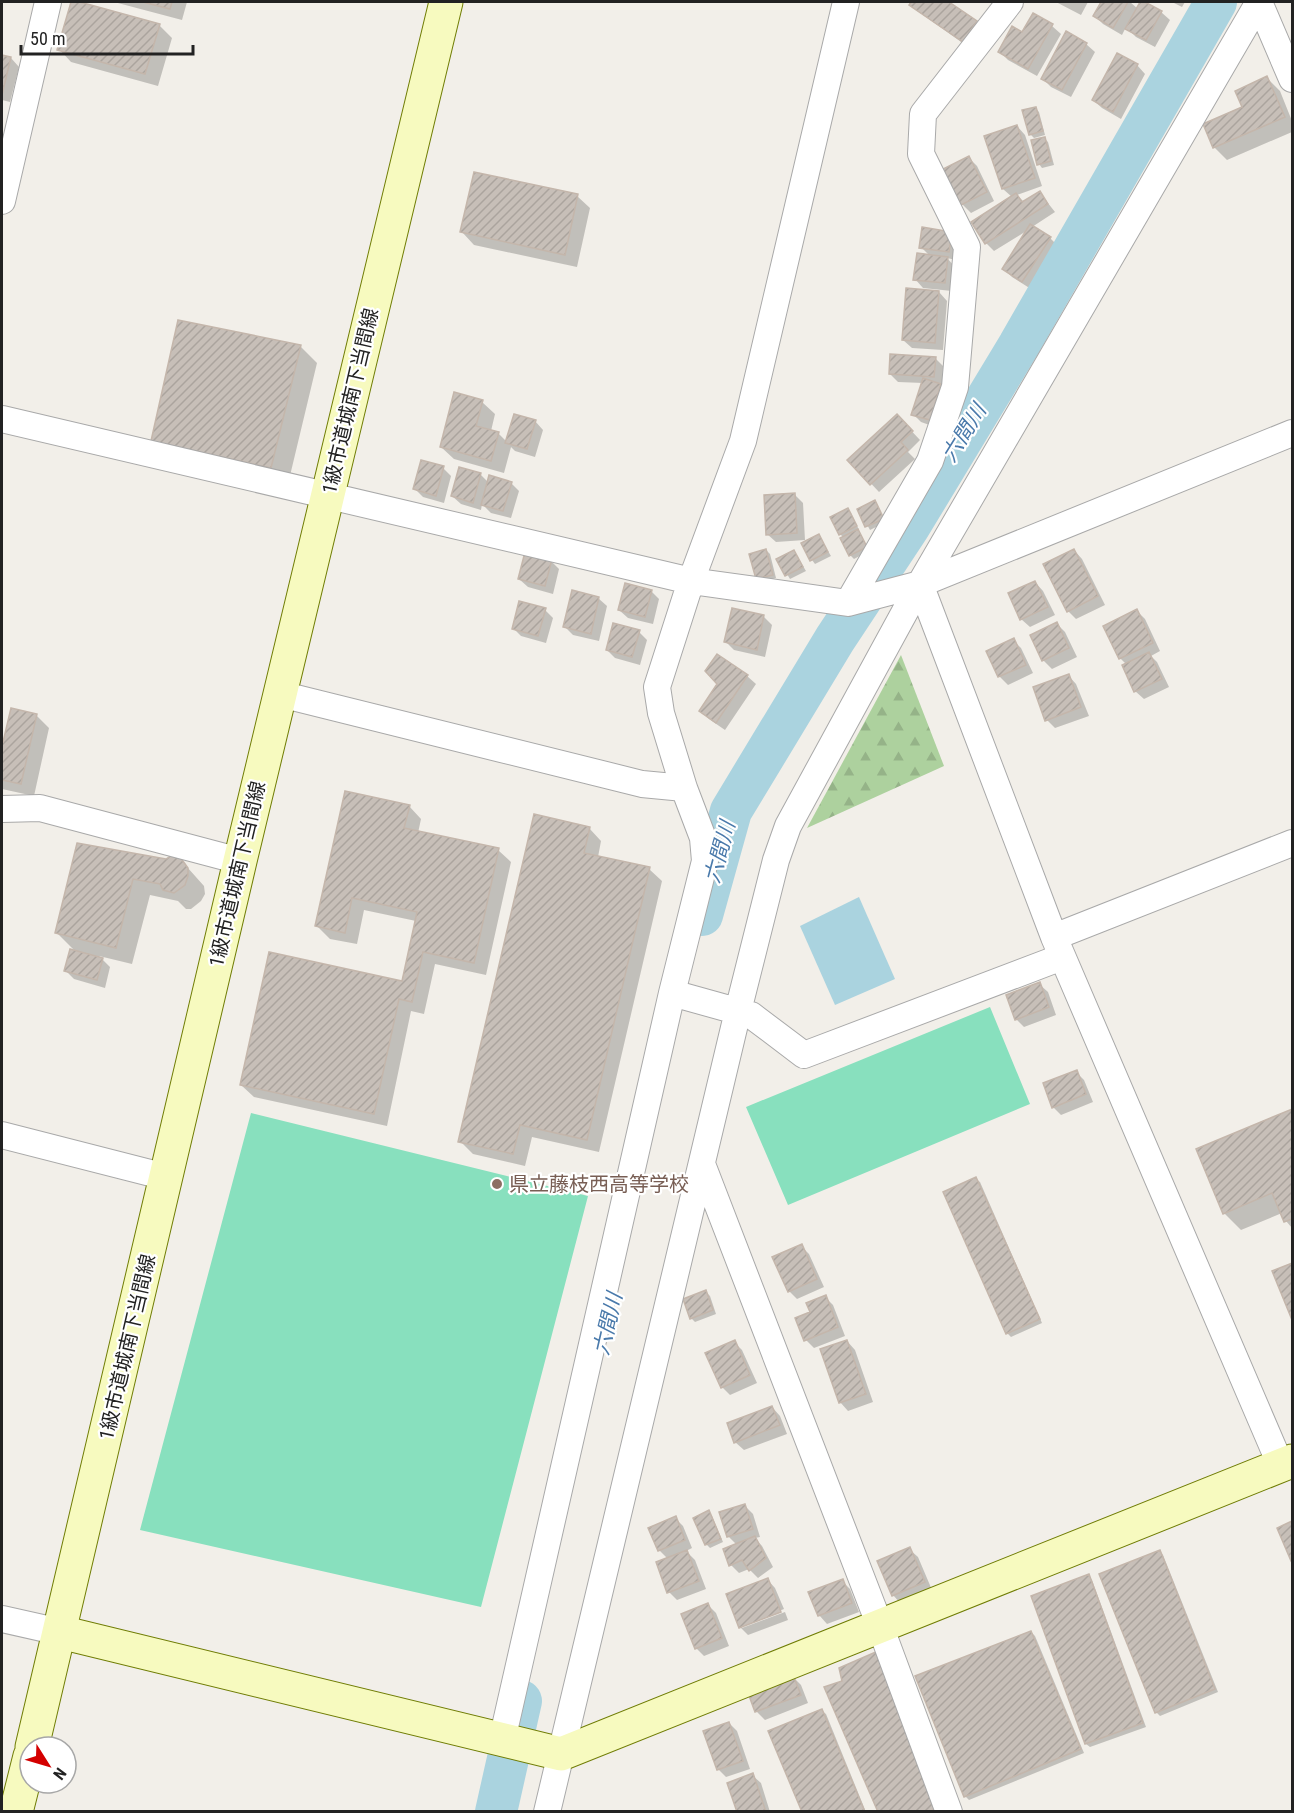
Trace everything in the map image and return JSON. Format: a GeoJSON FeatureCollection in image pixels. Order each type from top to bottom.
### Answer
{"type":"FeatureCollection","features":[{"type":"Feature","properties":{"kind":"street"},"geometry":{"type":"LineString","coordinates":[[2,201],[48,2]]}},
{"type":"Feature","properties":{"kind":"street","name":"1級市道城南下当間線"},"geometry":{"type":"LineString","coordinates":[[35,1735],[240,861],[446,2]]}},
{"type":"Feature","properties":{"kind":"street"},"geometry":{"type":"LineString","coordinates":[[502,1740],[672,993],[705,861],[703,838],[684,788],[661,713],[657,687],[691,581],[742,441],[846,2]]}},
{"type":"Feature","properties":{"kind":"street"},"geometry":{"type":"LineString","coordinates":[[848,603],[930,461],[955,387],[967,247],[921,154],[923,114],[1010,2]]}},
{"type":"Feature","properties":{"kind":"street"},"geometry":{"type":"LineString","coordinates":[[547,1812],[556,1753],[738,1011],[776,860],[788,826],[920,584],[1259,2],[1286,44],[1293,78]]}},
{"type":"Feature","properties":{"kind":"street"},"geometry":{"type":"LineString","coordinates":[[2,419],[691,581],[848,603],[920,584],[1293,433]]}},
{"type":"Feature","properties":{"kind":"street"},"geometry":{"type":"LineString","coordinates":[[2,1619],[556,1753],[1287,1463],[1058,947],[920,584]]}},
{"type":"Feature","properties":{"kind":"street"},"geometry":{"type":"LineString","coordinates":[[280,694],[642,784],[684,788]]}},
{"type":"Feature","properties":{"kind":"street"},"geometry":{"type":"LineString","coordinates":[[2,808],[40,808],[240,861]]}},
{"type":"Feature","properties":{"kind":"street"},"geometry":{"type":"LineString","coordinates":[[672,993],[751,1015],[804,1054],[1058,947],[1293,843]]}},
{"type":"Feature","properties":{"kind":"street"},"geometry":{"type":"LineString","coordinates":[[2,1135],[166,1177]]}},
{"type":"Feature","properties":{"kind":"street"},"geometry":{"type":"LineString","coordinates":[[702,1164],[949,1812]]}},
{"type":"Feature","properties":{"kind":"street"},"geometry":{"type":"LineString","coordinates":[[16,1812],[20,1795]]}},
{"type":"Feature","properties":{"kind":"green space"},"geometry":{"type":"Polygon","coordinates":[[[901,655],[944,766],[807,828],[901,655]]]}},
{"type":"Feature","properties":{"kind":"green space"},"geometry":{"type":"Polygon","coordinates":[[[990,1007],[1030,1104],[788,1205],[746,1107],[990,1007]]]}},
{"type":"Feature","properties":{"kind":"green space"},"geometry":{"type":"Polygon","coordinates":[[[251,1113],[588,1196],[481,1607],[140,1530],[251,1113]]]}},
{"type":"Feature","properties":{"kind":"water"},"geometry":{"type":"Polygon","coordinates":[[[859,897],[895,979],[835,1005],[800,926],[859,897]]]}},
{"type":"Feature","properties":{"kind":"building"},"geometry":{"type":"Polygon","coordinates":[[[71,2],[80,2],[160,24],[145,74],[57,50],[71,2]]]}},
{"type":"Feature","properties":{"kind":"building"},"geometry":{"type":"Polygon","coordinates":[[[143,2],[172,2],[170,9],[143,2]]]}},
{"type":"Feature","properties":{"kind":"building"},"geometry":{"type":"Polygon","coordinates":[[[911,2],[949,2],[977,21],[963,42],[909,5],[911,2]]]}},
{"type":"Feature","properties":{"kind":"building"},"geometry":{"type":"Polygon","coordinates":[[[1101,2],[1128,2],[1113,28],[1093,16],[1101,2]]]}},
{"type":"Feature","properties":{"kind":"building"},"geometry":{"type":"Polygon","coordinates":[[[1140,2],[1145,2],[1162,11],[1146,40],[1125,29],[1140,2]]]}},
{"type":"Feature","properties":{"kind":"building"},"geometry":{"type":"Polygon","coordinates":[[[1033,13],[1053,24],[1028,69],[998,52],[1012,26],[1022,32],[1033,13]]]}},
{"type":"Feature","properties":{"kind":"building"},"geometry":{"type":"Polygon","coordinates":[[[1066,31],[1087,43],[1062,90],[1041,79],[1066,31]]]}},
{"type":"Feature","properties":{"kind":"building"},"geometry":{"type":"Polygon","coordinates":[[[1117,53],[1138,64],[1113,112],[1092,100],[1117,53]]]}},
{"type":"Feature","properties":{"kind":"building"},"geometry":{"type":"Polygon","coordinates":[[[2,55],[11,57],[2,95],[2,55]]]}},
{"type":"Feature","properties":{"kind":"building"},"geometry":{"type":"Polygon","coordinates":[[[1267,76],[1285,117],[1213,148],[1203,124],[1242,107],[1235,91],[1267,76]]]}},
{"type":"Feature","properties":{"kind":"building"},"geometry":{"type":"Polygon","coordinates":[[[1036,107],[1043,131],[1029,135],[1022,110],[1036,107]]]}},
{"type":"Feature","properties":{"kind":"building"},"geometry":{"type":"Polygon","coordinates":[[[1017,125],[1035,178],[1002,189],[984,136],[1017,125]]]}},
{"type":"Feature","properties":{"kind":"building"},"geometry":{"type":"Polygon","coordinates":[[[1045,137],[1051,161],[1037,165],[1031,140],[1045,137]]]}},
{"type":"Feature","properties":{"kind":"building"},"geometry":{"type":"Polygon","coordinates":[[[969,156],[987,192],[961,205],[943,169],[969,156]]]}},
{"type":"Feature","properties":{"kind":"building"},"geometry":{"type":"Polygon","coordinates":[[[474,172],[578,194],[565,255],[460,232],[474,172]]]}},
{"type":"Feature","properties":{"kind":"building"},"geometry":{"type":"Polygon","coordinates":[[[1040,191],[1048,204],[985,244],[971,222],[1016,193],[1022,202],[1040,191]]]}},
{"type":"Feature","properties":{"kind":"building"},"geometry":{"type":"Polygon","coordinates":[[[1030,224],[1051,237],[1022,282],[1002,269],[1030,224]]]}},
{"type":"Feature","properties":{"kind":"building"},"geometry":{"type":"Polygon","coordinates":[[[922,227],[952,232],[949,252],[919,248],[922,227]]]}},
{"type":"Feature","properties":{"kind":"building"},"geometry":{"type":"Polygon","coordinates":[[[917,253],[948,257],[945,283],[913,280],[917,253]]]}},
{"type":"Feature","properties":{"kind":"building"},"geometry":{"type":"Polygon","coordinates":[[[906,288],[939,291],[935,343],[902,340],[906,288]]]}},
{"type":"Feature","properties":{"kind":"building"},"geometry":{"type":"Polygon","coordinates":[[[178,320],[301,345],[271,468],[151,441],[178,320]]]}},
{"type":"Feature","properties":{"kind":"building"},"geometry":{"type":"Polygon","coordinates":[[[890,354],[936,357],[934,377],[889,374],[890,354]]]}},
{"type":"Feature","properties":{"kind":"building"},"geometry":{"type":"Polygon","coordinates":[[[923,378],[941,384],[930,420],[911,415],[923,378]]]}},
{"type":"Feature","properties":{"kind":"building"},"geometry":{"type":"Polygon","coordinates":[[[454,392],[483,400],[476,426],[499,432],[491,461],[440,447],[454,392]]]}},
{"type":"Feature","properties":{"kind":"building"},"geometry":{"type":"Polygon","coordinates":[[[514,414],[536,420],[527,449],[505,443],[514,414]]]}},
{"type":"Feature","properties":{"kind":"building"},"geometry":{"type":"Polygon","coordinates":[[[897,414],[913,431],[901,442],[908,450],[870,485],[847,460],[897,414]]]}},
{"type":"Feature","properties":{"kind":"building"},"geometry":{"type":"Polygon","coordinates":[[[421,460],[444,466],[436,496],[413,489],[421,460]]]}},
{"type":"Feature","properties":{"kind":"building"},"geometry":{"type":"Polygon","coordinates":[[[459,467],[481,473],[473,503],[451,496],[459,467]]]}},
{"type":"Feature","properties":{"kind":"building"},"geometry":{"type":"Polygon","coordinates":[[[489,475],[512,482],[503,511],[481,505],[489,475]]]}},
{"type":"Feature","properties":{"kind":"building"},"geometry":{"type":"Polygon","coordinates":[[[795,493],[797,533],[766,535],[764,495],[795,493]]]}},
{"type":"Feature","properties":{"kind":"building"},"geometry":{"type":"Polygon","coordinates":[[[875,500],[884,519],[865,527],[857,509],[875,500]]]}},
{"type":"Feature","properties":{"kind":"building"},"geometry":{"type":"Polygon","coordinates":[[[848,508],[857,526],[839,535],[830,517],[848,508]]]}},
{"type":"Feature","properties":{"kind":"building"},"geometry":{"type":"Polygon","coordinates":[[[858,529],[867,547],[849,556],[840,538],[858,529]]]}},
{"type":"Feature","properties":{"kind":"building"},"geometry":{"type":"Polygon","coordinates":[[[819,534],[828,552],[810,561],[801,543],[819,534]]]}},
{"type":"Feature","properties":{"kind":"building"},"geometry":{"type":"Polygon","coordinates":[[[766,549],[773,575],[756,579],[749,554],[766,549]]]}},
{"type":"Feature","properties":{"kind":"building"},"geometry":{"type":"Polygon","coordinates":[[[1074,549],[1098,596],[1067,612],[1043,564],[1074,549]]]}},
{"type":"Feature","properties":{"kind":"building"},"geometry":{"type":"Polygon","coordinates":[[[794,550],[803,567],[785,576],[776,559],[794,550]]]}},
{"type":"Feature","properties":{"kind":"building"},"geometry":{"type":"Polygon","coordinates":[[[525,552],[552,559],[545,586],[518,579],[525,552]]]}},
{"type":"Feature","properties":{"kind":"building"},"geometry":{"type":"Polygon","coordinates":[[[1035,581],[1048,607],[1020,620],[1008,593],[1035,581]]]}},
{"type":"Feature","properties":{"kind":"building"},"geometry":{"type":"Polygon","coordinates":[[[625,583],[652,590],[645,617],[618,610],[625,583]]]}},
{"type":"Feature","properties":{"kind":"building"},"geometry":{"type":"Polygon","coordinates":[[[572,590],[599,597],[591,634],[563,627],[572,590]]]}},
{"type":"Feature","properties":{"kind":"building"},"geometry":{"type":"Polygon","coordinates":[[[519,601],[546,608],[538,636],[512,629],[519,601]]]}},
{"type":"Feature","properties":{"kind":"building"},"geometry":{"type":"Polygon","coordinates":[[[732,608],[764,615],[757,650],[724,642],[732,608]]]}},
{"type":"Feature","properties":{"kind":"building"},"geometry":{"type":"Polygon","coordinates":[[[1137,609],[1153,643],[1119,659],[1103,626],[1137,609]]]}},
{"type":"Feature","properties":{"kind":"building"},"geometry":{"type":"Polygon","coordinates":[[[1057,622],[1069,648],[1042,661],[1030,635],[1057,622]]]}},
{"type":"Feature","properties":{"kind":"building"},"geometry":{"type":"Polygon","coordinates":[[[613,623],[640,630],[632,657],[606,650],[613,623]]]}},
{"type":"Feature","properties":{"kind":"building"},"geometry":{"type":"Polygon","coordinates":[[[1014,638],[1026,665],[998,677],[986,651],[1014,638]]]}},
{"type":"Feature","properties":{"kind":"building"},"geometry":{"type":"Polygon","coordinates":[[[1149,652],[1162,679],[1134,692],[1122,665],[1149,652]]]}},
{"type":"Feature","properties":{"kind":"building"},"geometry":{"type":"Polygon","coordinates":[[[717,654],[748,675],[716,723],[699,711],[717,684],[705,671],[717,654]]]}},
{"type":"Feature","properties":{"kind":"building"},"geometry":{"type":"Polygon","coordinates":[[[1069,674],[1081,707],[1045,721],[1033,687],[1069,674]]]}},
{"type":"Feature","properties":{"kind":"building"},"geometry":{"type":"Polygon","coordinates":[[[11,708],[37,714],[21,784],[2,780],[2,742],[11,708]]]}},
{"type":"Feature","properties":{"kind":"building"},"geometry":{"type":"Polygon","coordinates":[[[345,791],[410,805],[404,828],[499,848],[474,963],[423,952],[412,1002],[399,999],[374,1114],[240,1085],[269,952],[402,981],[417,912],[352,898],[345,933],[315,926],[345,791]]]}},
{"type":"Feature","properties":{"kind":"building"},"geometry":{"type":"Polygon","coordinates":[[[534,814],[590,827],[584,853],[650,867],[587,1140],[520,1125],[513,1154],[458,1142],[534,814]]]}},
{"type":"Feature","properties":{"kind":"building"},"geometry":{"type":"Polygon","coordinates":[[[77,843],[166,859],[172,855],[180,857],[188,868],[185,885],[174,893],[163,890],[160,884],[133,879],[116,948],[55,933],[77,843]]]}},
{"type":"Feature","properties":{"kind":"building"},"geometry":{"type":"Polygon","coordinates":[[[70,949],[103,958],[97,980],[64,971],[70,949]]]}},
{"type":"Feature","properties":{"kind":"building"},"geometry":{"type":"Polygon","coordinates":[[[1040,982],[1049,1007],[1015,1020],[1006,995],[1040,982]]]}},
{"type":"Feature","properties":{"kind":"building"},"geometry":{"type":"Polygon","coordinates":[[[1077,1070],[1086,1094],[1052,1108],[1043,1083],[1077,1070]]]}},
{"type":"Feature","properties":{"kind":"building"},"geometry":{"type":"Polygon","coordinates":[[[1292,1109],[1292,1219],[1284,1222],[1272,1193],[1223,1214],[1196,1149],[1292,1109]]]}},
{"type":"Feature","properties":{"kind":"building"},"geometry":{"type":"Polygon","coordinates":[[[976,1177],[1040,1319],[1006,1334],[943,1192],[976,1177]]]}},
{"type":"Feature","properties":{"kind":"building"},"geometry":{"type":"Polygon","coordinates":[[[802,1244],[817,1279],[788,1292],[772,1257],[802,1244]]]}},
{"type":"Feature","properties":{"kind":"building"},"geometry":{"type":"Polygon","coordinates":[[[1292,1263],[1292,1320],[1272,1271],[1292,1263]]]}},
{"type":"Feature","properties":{"kind":"building"},"geometry":{"type":"Polygon","coordinates":[[[706,1290],[713,1310],[690,1319],[683,1299],[706,1290]]]}},
{"type":"Feature","properties":{"kind":"building"},"geometry":{"type":"Polygon","coordinates":[[[826,1295],[838,1327],[804,1341],[795,1318],[810,1312],[806,1303],[826,1295]]]}},
{"type":"Feature","properties":{"kind":"building"},"geometry":{"type":"Polygon","coordinates":[[[735,1340],[750,1375],[721,1388],[705,1353],[735,1340]]]}},
{"type":"Feature","properties":{"kind":"building"},"geometry":{"type":"Polygon","coordinates":[[[847,1340],[866,1394],[839,1403],[820,1349],[847,1340]]]}},
{"type":"Feature","properties":{"kind":"building"},"geometry":{"type":"Polygon","coordinates":[[[772,1406],[780,1425],[734,1443],[727,1423],[772,1406]]]}},
{"type":"Feature","properties":{"kind":"building"},"geometry":{"type":"Polygon","coordinates":[[[745,1504],[753,1529],[727,1537],[719,1512],[745,1504]]]}},
{"type":"Feature","properties":{"kind":"building"},"geometry":{"type":"Polygon","coordinates":[[[709,1510],[721,1539],[705,1545],[693,1518],[709,1510]]]}},
{"type":"Feature","properties":{"kind":"building"},"geometry":{"type":"Polygon","coordinates":[[[676,1516],[685,1540],[658,1551],[648,1528],[676,1516]]]}},
{"type":"Feature","properties":{"kind":"building"},"geometry":{"type":"Polygon","coordinates":[[[1292,1521],[1292,1560],[1291,1561],[1277,1528],[1292,1521]]]}},
{"type":"Feature","properties":{"kind":"building"},"geometry":{"type":"Polygon","coordinates":[[[755,1536],[766,1558],[749,1571],[742,1560],[729,1566],[723,1549],[755,1536]]]}},
{"type":"Feature","properties":{"kind":"building"},"geometry":{"type":"Polygon","coordinates":[[[910,1547],[925,1582],[892,1596],[877,1561],[910,1547]]]}},
{"type":"Feature","properties":{"kind":"building"},"geometry":{"type":"Polygon","coordinates":[[[687,1550],[699,1581],[667,1593],[656,1562],[687,1550]]]}},
{"type":"Feature","properties":{"kind":"building"},"geometry":{"type":"Polygon","coordinates":[[[1160,1550],[1215,1689],[1155,1713],[1099,1574],[1160,1550]]]}},
{"type":"Feature","properties":{"kind":"building"},"geometry":{"type":"Polygon","coordinates":[[[1089,1574],[1143,1723],[1085,1744],[1031,1596],[1089,1574]]]}},
{"type":"Feature","properties":{"kind":"building"},"geometry":{"type":"Polygon","coordinates":[[[768,1578],[781,1612],[739,1628],[726,1594],[768,1578]]]}},
{"type":"Feature","properties":{"kind":"building"},"geometry":{"type":"Polygon","coordinates":[[[843,1579],[852,1603],[818,1616],[808,1592],[843,1579]]]}},
{"type":"Feature","properties":{"kind":"building"},"geometry":{"type":"Polygon","coordinates":[[[708,1603],[722,1638],[695,1649],[681,1614],[708,1603]]]}},
{"type":"Feature","properties":{"kind":"building"},"geometry":{"type":"Polygon","coordinates":[[[1031,1631],[1081,1749],[964,1797],[915,1676],[1031,1631]]]}},
{"type":"Feature","properties":{"kind":"building"},"geometry":{"type":"Polygon","coordinates":[[[878,1651],[940,1807],[929,1812],[878,1812],[824,1687],[842,1681],[839,1668],[878,1651]]]}},
{"type":"Feature","properties":{"kind":"building"},"geometry":{"type":"Polygon","coordinates":[[[793,1675],[801,1695],[755,1712],[748,1693],[793,1675]]]}},
{"type":"Feature","properties":{"kind":"building"},"geometry":{"type":"Polygon","coordinates":[[[822,1709],[865,1812],[802,1812],[768,1731],[822,1709]]]}},
{"type":"Feature","properties":{"kind":"building"},"geometry":{"type":"Polygon","coordinates":[[[729,1722],[743,1761],[717,1770],[703,1731],[729,1722]]]}},
{"type":"Feature","properties":{"kind":"building"},"geometry":{"type":"Polygon","coordinates":[[[753,1773],[766,1812],[737,1812],[727,1783],[753,1773]]]}},
{"type":"Feature","properties":{"kind":"waterway","name":"六間川"},"geometry":{"type":"LineString","coordinates":[[702,915],[731,811],[835,639],[909,527],[1019,345],[1216,2]]}},
{"type":"Feature","properties":{"kind":"waterway","name":"六間川"},"geometry":{"type":"LineString","coordinates":[[496,1812],[521,1701]]}},
{"type":"Feature","properties":{"kind":"place","name":"県立藤枝西高等学校"},"geometry":{"type":"Point","coordinates":[497,1184]}}]}
